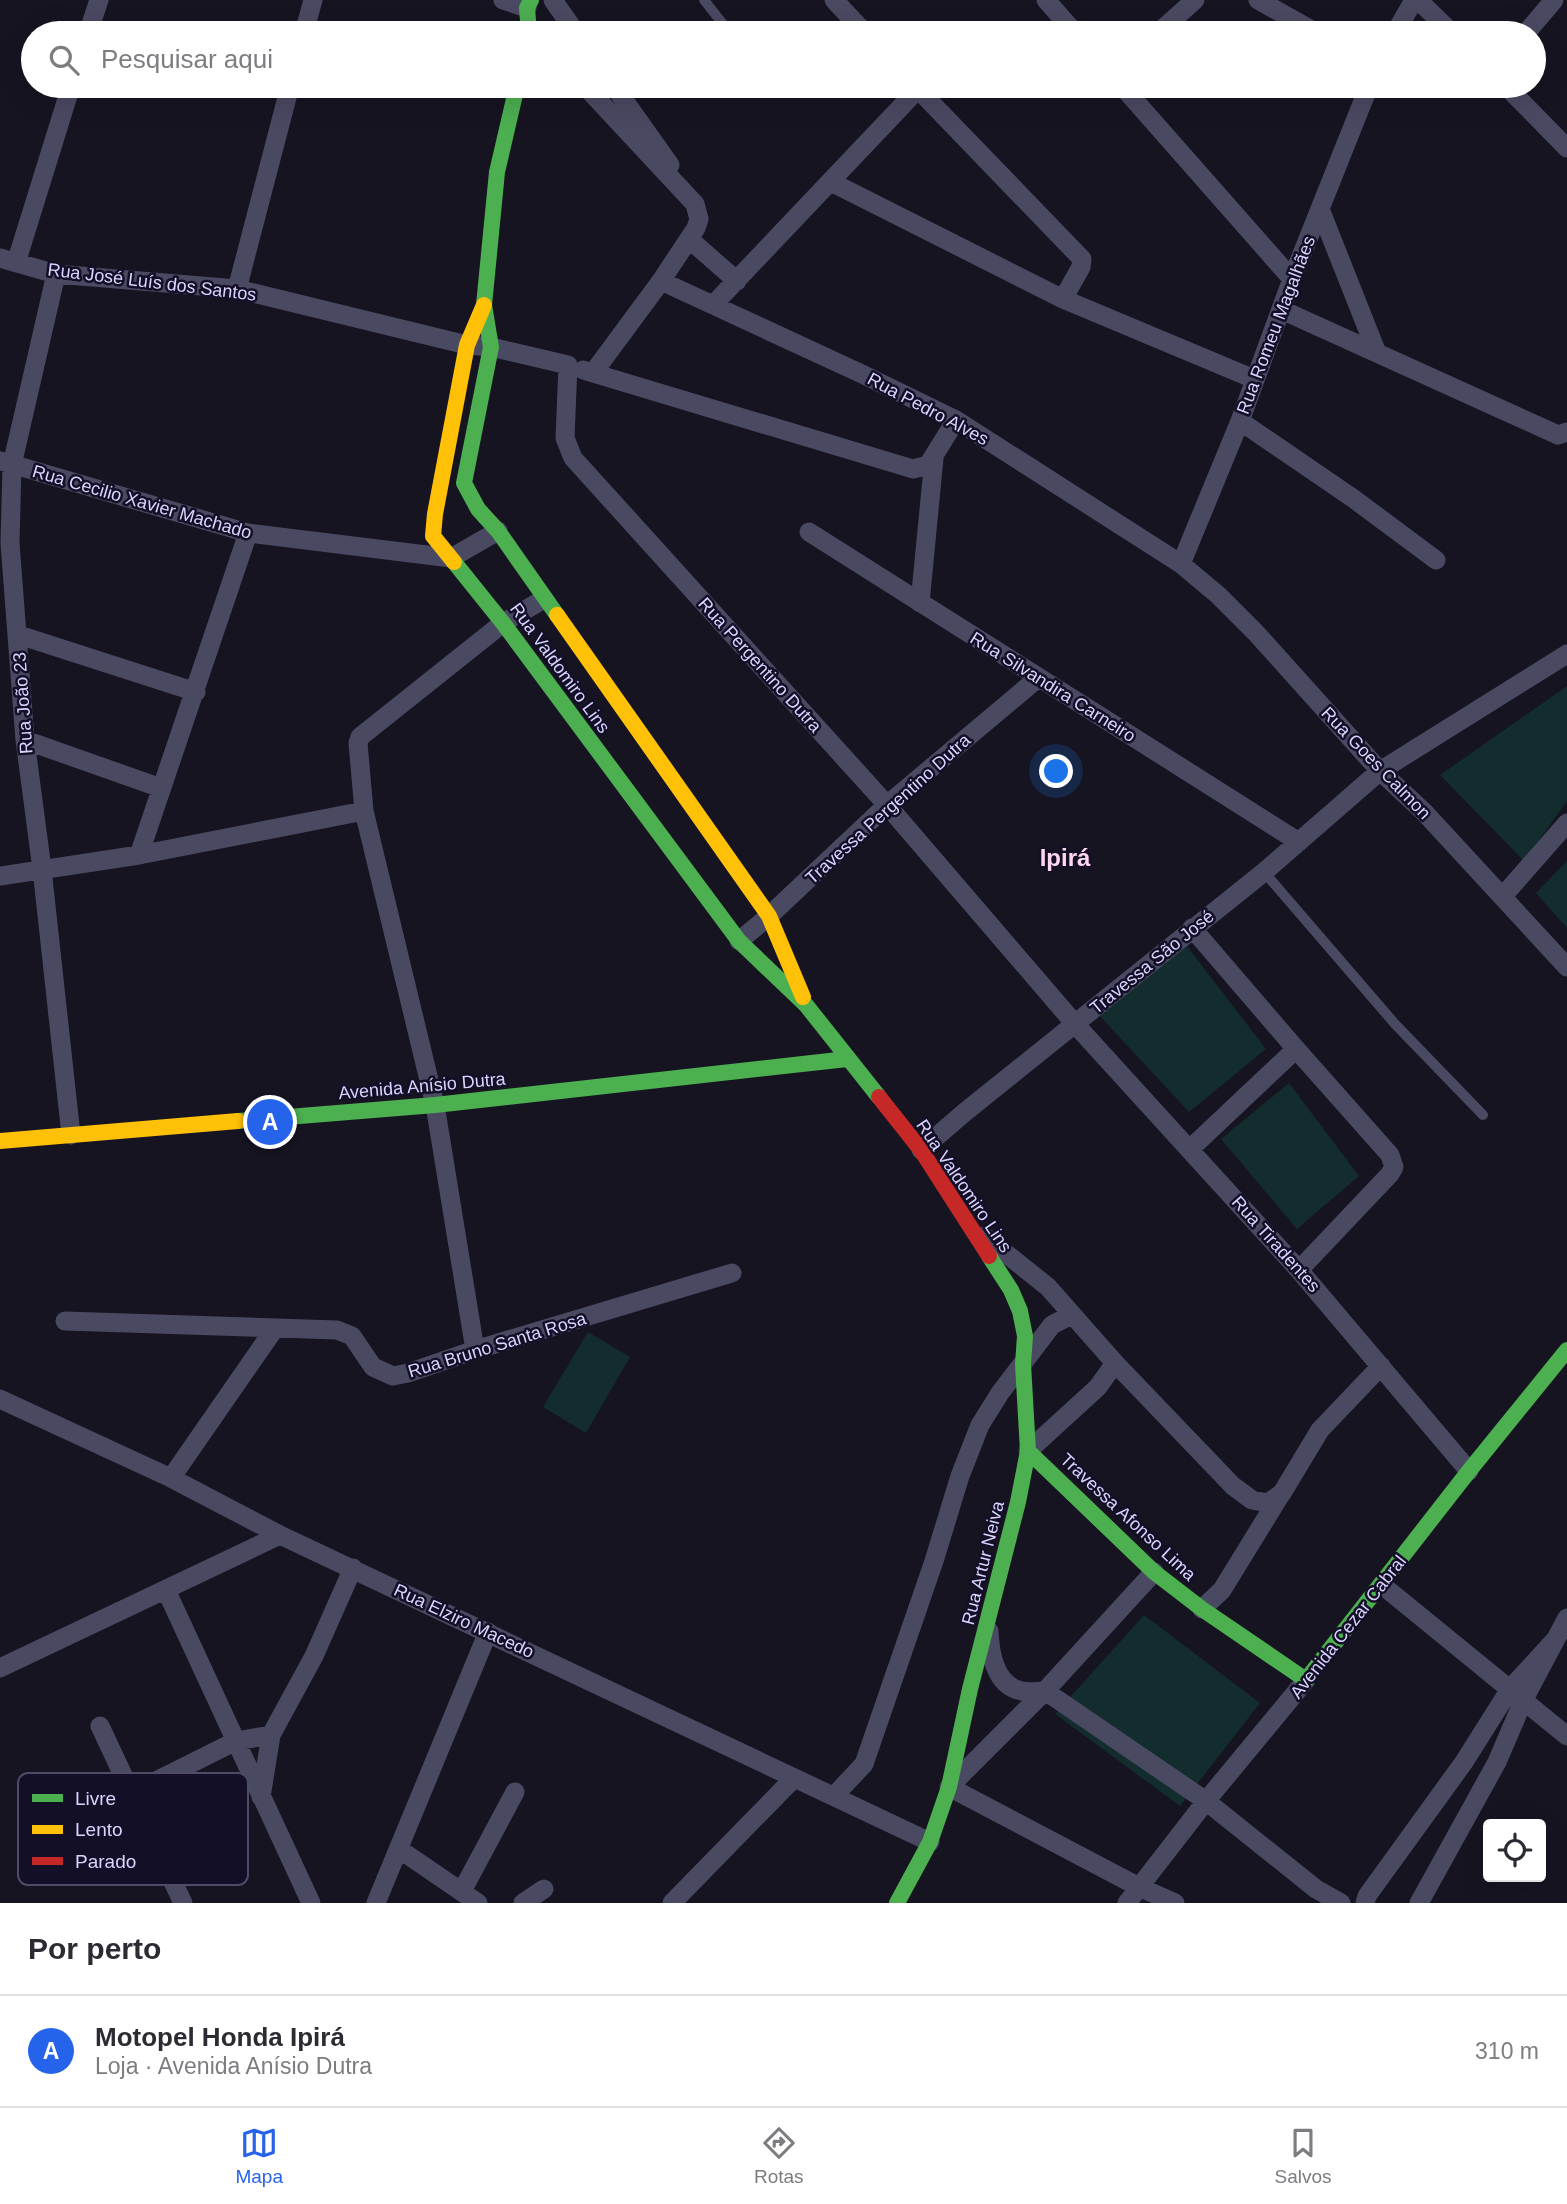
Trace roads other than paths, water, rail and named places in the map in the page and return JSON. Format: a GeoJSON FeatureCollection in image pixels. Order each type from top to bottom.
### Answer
{"type":"FeatureCollection","features":[{"type":"Feature","properties":{"kind":"main road","name":"Rua Valdomiro Lins"},"geometry":{"type":"LineString","coordinates":[[514,98],[497,172],[484,305],[491,347],[464,483],[478,509],[498,531],[769,916],[806,1005]]}},
{"type":"Feature","properties":{"kind":"main road","name":"Rua Valdomiro Lins"},"geometry":{"type":"LineString","coordinates":[[484,305],[467,345],[433,536],[503,623],[738,941],[806,1005],[922,1150],[1011,1290]]}},
{"type":"Feature","properties":{"kind":"main road","name":"Avenida Anísio Dutra"},"geometry":{"type":"LineString","coordinates":[[0,1141],[435,1105],[847,1059]]}},
{"type":"Feature","properties":{"kind":"main road","name":"Rua Artur Neiva"},"geometry":{"type":"LineString","coordinates":[[897,1903],[930,1842],[949,1787],[1028,1451],[1023,1364],[1025,1336],[1020,1311],[1011,1290]]}},
{"type":"Feature","properties":{"kind":"main road","name":"Avenida Cezar Cabral"},"geometry":{"type":"LineString","coordinates":[[1306,1680],[1567,1350]]}},
{"type":"Feature","properties":{"kind":"main road","name":"Travessa Afonso Lima"},"geometry":{"type":"LineString","coordinates":[[1028,1451],[1154,1572],[1202,1609],[1306,1680]]}},
{"type":"Feature","properties":{"kind":"street"},"geometry":{"type":"LineString","coordinates":[[92,21],[99,0]]}},
{"type":"Feature","properties":{"kind":"street"},"geometry":{"type":"LineString","coordinates":[[307,21],[313,0]]}},
{"type":"Feature","properties":{"kind":"street"},"geometry":{"type":"LineString","coordinates":[[503,0],[529,4]]}},
{"type":"Feature","properties":{"kind":"street"},"geometry":{"type":"LineString","coordinates":[[552,0],[567,21]]}},
{"type":"Feature","properties":{"kind":"street"},"geometry":{"type":"LineString","coordinates":[[834,0],[854,21]]}},
{"type":"Feature","properties":{"kind":"street"},"geometry":{"type":"LineString","coordinates":[[1046,0],[1064,21]]}},
{"type":"Feature","properties":{"kind":"street"},"geometry":{"type":"LineString","coordinates":[[1176,7],[1195,0]]}},
{"type":"Feature","properties":{"kind":"street"},"geometry":{"type":"LineString","coordinates":[[1258,0],[1296,21]]}},
{"type":"Feature","properties":{"kind":"street"},"geometry":{"type":"LineString","coordinates":[[1403,21],[1416,0],[1439,21]]}},
{"type":"Feature","properties":{"kind":"street"},"geometry":{"type":"LineString","coordinates":[[1536,21],[1554,0]]}},
{"type":"Feature","properties":{"kind":"street"},"geometry":{"type":"LineString","coordinates":[[8,260],[68,98]]}},
{"type":"Feature","properties":{"kind":"street"},"geometry":{"type":"LineString","coordinates":[[237,289],[287,98]]}},
{"type":"Feature","properties":{"kind":"street"},"geometry":{"type":"LineString","coordinates":[[596,98],[695,204]]}},
{"type":"Feature","properties":{"kind":"street"},"geometry":{"type":"LineString","coordinates":[[593,373],[661,281],[699,219],[695,204],[623,98]]}},
{"type":"Feature","properties":{"kind":"street"},"geometry":{"type":"LineString","coordinates":[[713,305],[907,98]]}},
{"type":"Feature","properties":{"kind":"street"},"geometry":{"type":"LineString","coordinates":[[928,98],[1082,259],[1081,267],[1063,299]]}},
{"type":"Feature","properties":{"kind":"street"},"geometry":{"type":"LineString","coordinates":[[1133,98],[1292,279]]}},
{"type":"Feature","properties":{"kind":"street","name":"Rua Romeu Magalhães"},"geometry":{"type":"LineString","coordinates":[[1181,564],[1240,421],[1292,279],[1364,98]]}},
{"type":"Feature","properties":{"kind":"street"},"geometry":{"type":"LineString","coordinates":[[1519,98],[1564,141]]}},
{"type":"Feature","properties":{"kind":"street"},"geometry":{"type":"LineString","coordinates":[[831,182],[1063,299],[1254,379]]}},
{"type":"Feature","properties":{"kind":"street"},"geometry":{"type":"LineString","coordinates":[[1320,209],[1377,353]]}},
{"type":"Feature","properties":{"kind":"street"},"geometry":{"type":"LineString","coordinates":[[689,239],[737,281]]}},
{"type":"Feature","properties":{"kind":"street","name":"Rua José Luís dos Santos"},"geometry":{"type":"LineString","coordinates":[[8,260],[57,274],[237,289],[467,345]]}},
{"type":"Feature","properties":{"kind":"street","name":"Rua João 23"},"geometry":{"type":"LineString","coordinates":[[57,274],[6,463],[25,740],[71,1135]]}},
{"type":"Feature","properties":{"kind":"street","name":"Rua Pedro Alves"},"geometry":{"type":"LineString","coordinates":[[661,281],[956,420],[1181,564]]}},
{"type":"Feature","properties":{"kind":"street"},"geometry":{"type":"LineString","coordinates":[[1282,310],[1562,434]]}},
{"type":"Feature","properties":{"kind":"street"},"geometry":{"type":"LineString","coordinates":[[467,345],[491,347],[569,365],[913,469],[928,465],[956,420]]}},
{"type":"Feature","properties":{"kind":"street","name":"Rua Pergentino Dutra"},"geometry":{"type":"LineString","coordinates":[[569,365],[565,438],[573,458],[887,805],[1075,1024]]}},
{"type":"Feature","properties":{"kind":"street"},"geometry":{"type":"LineString","coordinates":[[1240,421],[1354,499],[1436,560]]}},
{"type":"Feature","properties":{"kind":"street"},"geometry":{"type":"LineString","coordinates":[[920,603],[934,458]]}},
{"type":"Feature","properties":{"kind":"street","name":"Rua Cecilio Xavier Machado"},"geometry":{"type":"LineString","coordinates":[[6,463],[248,533],[451,558]]}},
{"type":"Feature","properties":{"kind":"street"},"geometry":{"type":"LineString","coordinates":[[451,558],[498,531]]}},
{"type":"Feature","properties":{"kind":"street","name":"Rua Silvandira Carneiro"},"geometry":{"type":"LineString","coordinates":[[808,532],[1299,842]]}},
{"type":"Feature","properties":{"kind":"street"},"geometry":{"type":"LineString","coordinates":[[139,855],[248,533]]}},
{"type":"Feature","properties":{"kind":"street","name":"Rua Goes Calmon"},"geometry":{"type":"LineString","coordinates":[[1181,564],[1218,595],[1256,634],[1380,771],[1424,812],[1567,967]]}},
{"type":"Feature","properties":{"kind":"street"},"geometry":{"type":"LineString","coordinates":[[475,1350],[435,1105],[364,811],[358,743],[360,737],[503,623],[544,599]]}},
{"type":"Feature","properties":{"kind":"street"},"geometry":{"type":"LineString","coordinates":[[19,635],[196,692]]}},
{"type":"Feature","properties":{"kind":"street","name":"Travessa São José"},"geometry":{"type":"LineString","coordinates":[[922,1150],[965,1112],[1264,872],[1380,771],[1567,654]]}},
{"type":"Feature","properties":{"kind":"street","name":"Travessa Pergentino Dutra"},"geometry":{"type":"LineString","coordinates":[[738,941],[769,916],[887,805],[1038,678]]}},
{"type":"Feature","properties":{"kind":"street"},"geometry":{"type":"LineString","coordinates":[[25,740],[161,788]]}},
{"type":"Feature","properties":{"kind":"street"},"geometry":{"type":"LineString","coordinates":[[0,876],[139,855],[364,811]]}},
{"type":"Feature","properties":{"kind":"street"},"geometry":{"type":"LineString","coordinates":[[1503,897],[1567,823]]}},
{"type":"Feature","properties":{"kind":"street"},"geometry":{"type":"LineString","coordinates":[[1192,928],[1390,1154],[1394,1167],[1390,1174],[1299,1270]]}},
{"type":"Feature","properties":{"kind":"street","name":"Rua Tiradentes"},"geometry":{"type":"LineString","coordinates":[[1075,1024],[1299,1270],[1469,1471]]}},
{"type":"Feature","properties":{"kind":"street"},"geometry":{"type":"LineString","coordinates":[[1190,1149],[1296,1049]]}},
{"type":"Feature","properties":{"kind":"street"},"geometry":{"type":"LineString","coordinates":[[965,1219],[1003,1253],[1048,1287],[1115,1363],[1233,1486],[1252,1500],[1260,1502],[1268,1503],[1282,1493]]}},
{"type":"Feature","properties":{"kind":"street","name":"Rua Bruno Santa Rosa"},"geometry":{"type":"LineString","coordinates":[[65,1321],[337,1330],[352,1336],[373,1367],[393,1376],[732,1273]]}},
{"type":"Feature","properties":{"kind":"street"},"geometry":{"type":"LineString","coordinates":[[834,1796],[864,1764],[934,1561],[960,1476],[980,1425],[1000,1393],[1052,1325],[1071,1315]]}},
{"type":"Feature","properties":{"kind":"street"},"geometry":{"type":"LineString","coordinates":[[171,1478],[275,1328]]}},
{"type":"Feature","properties":{"kind":"street"},"geometry":{"type":"LineString","coordinates":[[1028,1451],[1098,1387],[1115,1363]]}},
{"type":"Feature","properties":{"kind":"street"},"geometry":{"type":"LineString","coordinates":[[1202,1609],[1222,1590],[1320,1430],[1381,1366]]}},
{"type":"Feature","properties":{"kind":"street","name":"Rua Elziro Macedo"},"geometry":{"type":"LineString","coordinates":[[0,1399],[171,1478],[280,1535],[930,1842]]}},
{"type":"Feature","properties":{"kind":"street"},"geometry":{"type":"LineString","coordinates":[[0,1668],[280,1535]]}},
{"type":"Feature","properties":{"kind":"street"},"geometry":{"type":"LineString","coordinates":[[261,1797],[271,1735],[314,1656],[353,1568]]}},
{"type":"Feature","properties":{"kind":"street"},"geometry":{"type":"LineString","coordinates":[[1154,1572],[1045,1691],[949,1787],[1133,1895],[1175,1903]]}},
{"type":"Feature","properties":{"kind":"street"},"geometry":{"type":"LineString","coordinates":[[1382,1585],[1567,1736]]}},
{"type":"Feature","properties":{"kind":"street"},"geometry":{"type":"LineString","coordinates":[[166,1590],[312,1903]]}},
{"type":"Feature","properties":{"kind":"street"},"geometry":{"type":"LineString","coordinates":[[1365,1903],[1367,1896],[1464,1762],[1517,1694],[1567,1618]]}},
{"type":"Feature","properties":{"kind":"street"},"geometry":{"type":"LineString","coordinates":[[989,1623],[990,1651],[995,1668],[1006,1683],[1022,1691],[1045,1691],[1206,1801],[1316,1889],[1341,1903]]}},
{"type":"Feature","properties":{"kind":"street"},"geometry":{"type":"LineString","coordinates":[[376,1903],[488,1632]]}},
{"type":"Feature","properties":{"kind":"street","name":"Avenida Cezar Cabral"},"geometry":{"type":"LineString","coordinates":[[1133,1895],[1306,1680]]}},
{"type":"Feature","properties":{"kind":"street"},"geometry":{"type":"LineString","coordinates":[[1419,1903],[1497,1762],[1517,1694]]}},
{"type":"Feature","properties":{"kind":"street"},"geometry":{"type":"LineString","coordinates":[[100,1726],[122,1773]]}},
{"type":"Feature","properties":{"kind":"street"},"geometry":{"type":"LineString","coordinates":[[172,1773],[236,1741],[271,1735]]}},
{"type":"Feature","properties":{"kind":"street"},"geometry":{"type":"LineString","coordinates":[[672,1903],[794,1778]]}},
{"type":"Feature","properties":{"kind":"street"},"geometry":{"type":"LineString","coordinates":[[400,1849],[470,1897],[515,1792]]}},
{"type":"Feature","properties":{"kind":"street"},"geometry":{"type":"LineString","coordinates":[[175,1885],[183,1903]]}},
{"type":"Feature","properties":{"kind":"street"},"geometry":{"type":"LineString","coordinates":[[523,1903],[544,1889]]}},
{"type":"Feature","properties":{"kind":"lane"},"geometry":{"type":"LineString","coordinates":[[704,0],[721,21]]}},
{"type":"Feature","properties":{"kind":"lane"},"geometry":{"type":"LineString","coordinates":[[1264,872],[1395,1024],[1483,1115]]}},
{"type":"Feature","properties":{"kind":"place","name":"Motopel Honda Ipirá"},"geometry":{"type":"Point","coordinates":[270,1122]}},
{"type":"Feature","properties":{"kind":"district","name":"Ipirá"},"geometry":{"type":"Point","coordinates":[1065,857]}}]}
